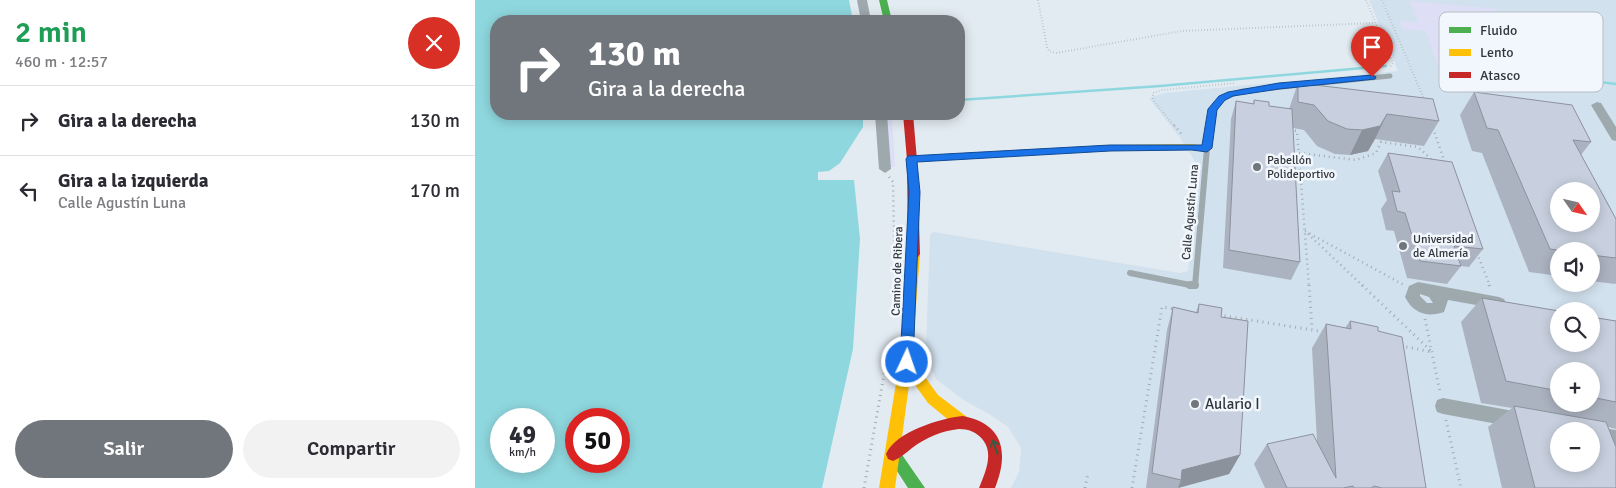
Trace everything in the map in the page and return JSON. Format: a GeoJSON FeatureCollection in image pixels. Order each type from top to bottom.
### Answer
{"type":"FeatureCollection","features":[{"type":"Feature","properties":{"kind":"street"},"geometry":{"type":"LineString","coordinates":[[862,0],[865,15]]}},
{"type":"Feature","properties":{"kind":"street"},"geometry":{"type":"LineString","coordinates":[[883,0],[887,15]]}},
{"type":"Feature","properties":{"kind":"street"},"geometry":{"type":"LineString","coordinates":[[1597,105],[1616,137]]}},
{"type":"Feature","properties":{"kind":"street"},"geometry":{"type":"LineString","coordinates":[[881,120],[885,169]]}},
{"type":"Feature","properties":{"kind":"street","name":"Camino de Ribera"},"geometry":{"type":"LineString","coordinates":[[889,486],[907,362],[914,192],[908,120]]}},
{"type":"Feature","properties":{"kind":"street"},"geometry":{"type":"LineString","coordinates":[[911,159],[1110,148],[1207,148]]}},
{"type":"Feature","properties":{"kind":"street"},"geometry":{"type":"LineString","coordinates":[[1414,290],[1412,297],[1414,301],[1429,310],[1439,308],[1441,305],[1441,300],[1434,292],[1513,305]]}},
{"type":"Feature","properties":{"kind":"street"},"geometry":{"type":"LineString","coordinates":[[907,362],[929,407],[923,433]]}},
{"type":"Feature","properties":{"kind":"street"},"geometry":{"type":"LineString","coordinates":[[1443,406],[1540,424]]}},
{"type":"Feature","properties":{"kind":"street"},"geometry":{"type":"LineString","coordinates":[[929,407],[983,429],[990,436],[998,456],[997,468],[987,488]]}},
{"type":"Feature","properties":{"kind":"street"},"geometry":{"type":"LineString","coordinates":[[917,488],[893,454],[923,433],[940,425],[962,422]]}},
{"type":"Feature","properties":{"kind":"street"},"geometry":{"type":"LineString","coordinates":[[1600,435],[1616,438]]}},
{"type":"Feature","properties":{"kind":"lane","name":"Calle Agustín Luna"},"geometry":{"type":"LineString","coordinates":[[1130,273],[1195,286],[1212,109],[1222,98],[1231,94],[1279,86],[1390,76]]}},
{"type":"Feature","properties":{"kind":"path"},"geometry":{"type":"LineString","coordinates":[[1038,0],[1047,47],[1049,51],[1056,53],[1182,31],[1375,23]]}},
{"type":"Feature","properties":{"kind":"path"},"geometry":{"type":"LineString","coordinates":[[1382,0],[1416,81],[1421,88],[1426,105]]}},
{"type":"Feature","properties":{"kind":"path"},"geometry":{"type":"LineString","coordinates":[[1431,122],[1447,170]]}},
{"type":"Feature","properties":{"kind":"path"},"geometry":{"type":"LineString","coordinates":[[1287,126],[1287,129],[1297,131],[1312,329]]}},
{"type":"Feature","properties":{"kind":"path"},"geometry":{"type":"LineString","coordinates":[[1299,153],[1356,160],[1365,159],[1378,152],[1381,142],[1418,147],[1437,165]]}},
{"type":"Feature","properties":{"kind":"path"},"geometry":{"type":"LineString","coordinates":[[885,169],[893,182],[894,251]]}},
{"type":"Feature","properties":{"kind":"path"},"geometry":{"type":"LineString","coordinates":[[1305,231],[1414,290]]}},
{"type":"Feature","properties":{"kind":"path"},"geometry":{"type":"LineString","coordinates":[[1305,231],[1432,352],[1395,345]]}},
{"type":"Feature","properties":{"kind":"path"},"geometry":{"type":"LineString","coordinates":[[895,240],[913,239]]}},
{"type":"Feature","properties":{"kind":"path"},"geometry":{"type":"LineString","coordinates":[[1476,249],[1495,302]]}},
{"type":"Feature","properties":{"kind":"path"},"geometry":{"type":"LineString","coordinates":[[1131,488],[1162,307],[1181,310]]}},
{"type":"Feature","properties":{"kind":"path"},"geometry":{"type":"LineString","coordinates":[[1218,315],[1330,333]]}},
{"type":"Feature","properties":{"kind":"path"},"geometry":{"type":"LineString","coordinates":[[864,488],[886,360]]}},
{"type":"Feature","properties":{"kind":"path"},"geometry":{"type":"LineString","coordinates":[[1085,488],[1088,473]]}},
{"type":"Feature","properties":{"kind":"shaded area","name":"Universidad de Almería"},"geometry":{"type":"Polygon","coordinates":[[[1369,0],[1616,0],[1616,488],[1011,488],[1019,472],[1021,448],[1008,427],[965,401],[937,380],[929,366],[926,349],[930,234],[934,232],[1180,273],[1188,271],[1198,166],[1180,138],[1149,98],[1164,93],[1398,71],[1369,0]]]}},
{"type":"Feature","properties":{"kind":"shaded area"},"geometry":{"type":"Polygon","coordinates":[[[1410,1],[1495,9],[1496,12],[1439,12],[1439,66],[1426,31],[1403,29],[1400,21],[1418,22],[1410,1]]]}},
{"type":"Feature","properties":{"kind":"shaded area"},"geometry":{"type":"Polygon","coordinates":[[[886,120],[892,120],[895,167],[890,167],[886,120]]]}},
{"type":"Feature","properties":{"kind":"water"},"geometry":{"type":"Polygon","coordinates":[[[475,0],[849,0],[852,15],[490,15],[490,120],[863,120],[863,127],[840,163],[829,171],[818,172],[818,180],[854,180],[860,239],[853,349],[822,488],[475,488],[475,0]]]}},
{"type":"Feature","properties":{"kind":"building"},"geometry":{"type":"Polygon","coordinates":[[[1298,83],[1433,99],[1439,121],[1387,114],[1380,126],[1362,130],[1347,129],[1328,121],[1314,105],[1298,102],[1298,83]]]}},
{"type":"Feature","properties":{"kind":"building"},"geometry":{"type":"Polygon","coordinates":[[[1474,92],[1572,105],[1591,142],[1573,140],[1596,182],[1550,182],[1550,232],[1600,232],[1600,190],[1616,219],[1616,258],[1600,256],[1600,242],[1550,242],[1550,249],[1498,130],[1487,128],[1474,92]]]}},
{"type":"Feature","properties":{"kind":"building"},"geometry":{"type":"Polygon","coordinates":[[[1254,100],[1269,102],[1269,106],[1292,109],[1300,262],[1229,250],[1236,101],[1254,104],[1254,100]]]}},
{"type":"Feature","properties":{"kind":"building"},"geometry":{"type":"Polygon","coordinates":[[[1388,153],[1452,162],[1483,249],[1454,246],[1461,266],[1420,261],[1405,213],[1397,211],[1392,191],[1400,192],[1388,153]]]}},
{"type":"Feature","properties":{"kind":"building"},"geometry":{"type":"Polygon","coordinates":[[[1482,298],[1550,309],[1550,352],[1600,352],[1600,318],[1616,321],[1616,402],[1600,399],[1600,362],[1550,362],[1550,389],[1506,381],[1482,298]]]}},
{"type":"Feature","properties":{"kind":"building","name":"Aulario I"},"geometry":{"type":"Polygon","coordinates":[[[1199,304],[1222,308],[1221,317],[1248,321],[1240,455],[1182,470],[1181,480],[1152,473],[1173,307],[1198,313],[1199,304]]]}},
{"type":"Feature","properties":{"kind":"building"},"geometry":{"type":"Polygon","coordinates":[[[1350,321],[1378,327],[1378,331],[1402,337],[1426,488],[1382,488],[1374,486],[1371,488],[1354,488],[1353,486],[1343,488],[1287,488],[1267,444],[1313,434],[1336,478],[1326,324],[1351,329],[1350,321]]]}},
{"type":"Feature","properties":{"kind":"building"},"geometry":{"type":"Polygon","coordinates":[[[1514,406],[1606,422],[1616,447],[1616,488],[1535,488],[1514,406]]]}},
{"type":"Feature","properties":{"kind":"waterway"},"geometry":{"type":"LineString","coordinates":[[965,100],[1160,86],[1386,66]]}},
{"type":"Feature","properties":{"kind":"waterway"},"geometry":{"type":"LineString","coordinates":[[1603,82],[1616,84]]}},
{"type":"Feature","properties":{"kind":"traffic: fast"},"geometry":{"type":"LineString","coordinates":[[883,0],[887,15]]}},
{"type":"Feature","properties":{"kind":"traffic: fast"},"geometry":{"type":"LineString","coordinates":[[893,454],[917,488]]}},
{"type":"Feature","properties":{"kind":"traffic: slow"},"geometry":{"type":"LineString","coordinates":[[911,159],[1110,148],[1192,147],[1207,149]]}},
{"type":"Feature","properties":{"kind":"traffic: slow"},"geometry":{"type":"LineString","coordinates":[[887,488],[905,371],[914,254]]}},
{"type":"Feature","properties":{"kind":"traffic: slow"},"geometry":{"type":"LineString","coordinates":[[907,362],[933,399],[962,422]]}},
{"type":"Feature","properties":{"kind":"traffic: jam"},"geometry":{"type":"LineString","coordinates":[[909,120],[912,160],[914,254]]}},
{"type":"Feature","properties":{"kind":"traffic: jam"},"geometry":{"type":"LineString","coordinates":[[893,454],[905,444],[940,426],[963,422],[975,425],[985,431],[991,439],[995,450],[993,475],[987,488]]}},
{"type":"Feature","properties":{"kind":"place","name":"Pabellón Polideportivo"},"geometry":{"type":"Point","coordinates":[1257,167]}},
{"type":"Feature","properties":{"kind":"place","name":"Universidad de Almería"},"geometry":{"type":"Point","coordinates":[1403,246]}},
{"type":"Feature","properties":{"kind":"place","name":"Aulario I"},"geometry":{"type":"Point","coordinates":[1195,404]}},
{"type":"Feature","properties":{"kind":"route"},"geometry":{"type":"LineString","coordinates":[[907,362],[914,192],[911,159],[1110,148],[1207,148],[1212,109],[1222,98],[1231,94],[1279,86],[1372,77]]}}]}
